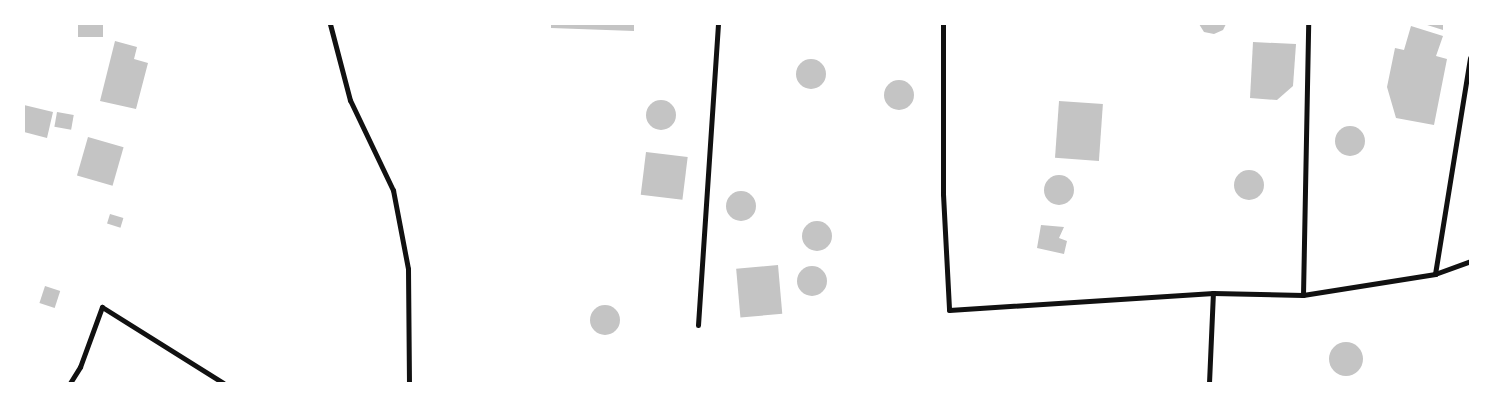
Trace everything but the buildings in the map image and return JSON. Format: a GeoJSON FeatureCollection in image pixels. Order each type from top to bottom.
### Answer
{"type":"FeatureCollection","features":[{"type":"Feature","properties":{"kind":"street"},"geometry":{"type":"LineString","coordinates":[[330,24],[350,100],[393,190],[408,269],[409,383]]}},
{"type":"Feature","properties":{"kind":"street"},"geometry":{"type":"LineString","coordinates":[[698,325],[718,24]]}},
{"type":"Feature","properties":{"kind":"street"},"geometry":{"type":"LineString","coordinates":[[943,24],[943,194],[949,310],[1213,293],[1303,295],[1435,274],[1470,261]]}},
{"type":"Feature","properties":{"kind":"street"},"geometry":{"type":"LineString","coordinates":[[1303,295],[1308,24]]}},
{"type":"Feature","properties":{"kind":"street"},"geometry":{"type":"LineString","coordinates":[[1435,274],[1470,58]]}},
{"type":"Feature","properties":{"kind":"street"},"geometry":{"type":"LineString","coordinates":[[1209,383],[1213,293]]}},
{"type":"Feature","properties":{"kind":"street"},"geometry":{"type":"LineString","coordinates":[[70,383],[80,367],[102,308],[224,383]]}}]}
